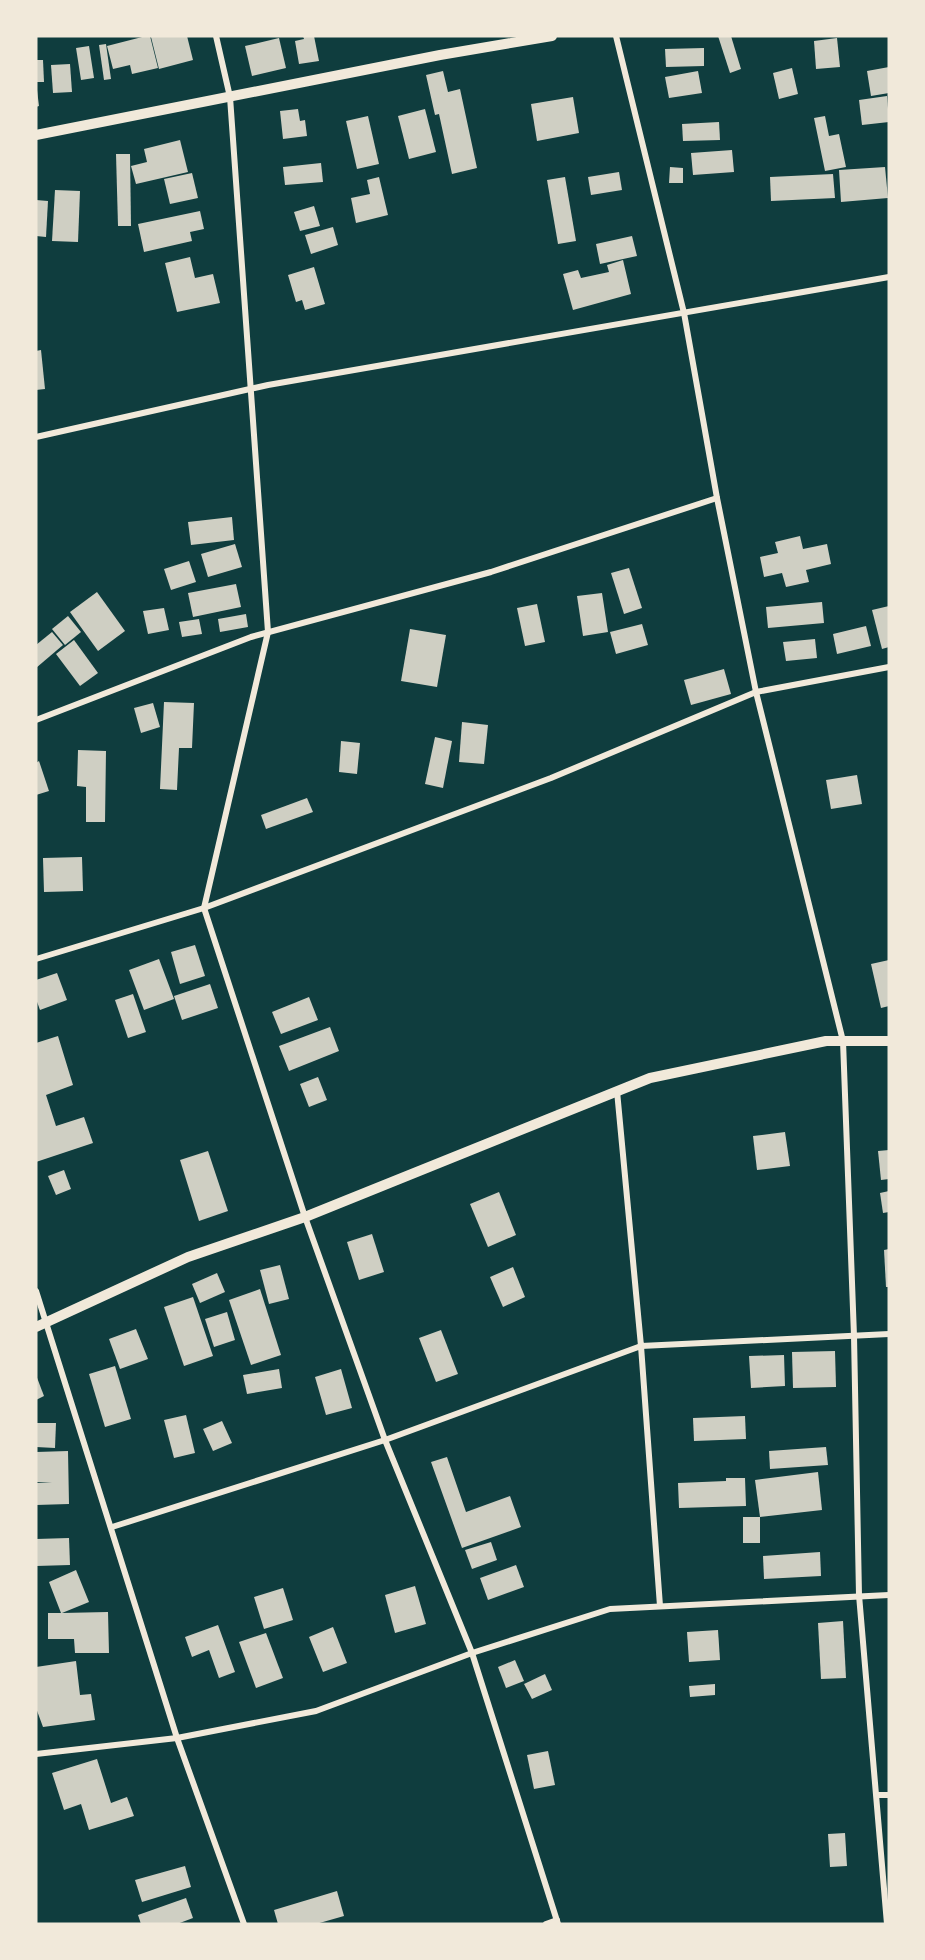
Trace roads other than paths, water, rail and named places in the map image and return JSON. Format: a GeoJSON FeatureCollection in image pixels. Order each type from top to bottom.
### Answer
{"type":"FeatureCollection","features":[{"type":"Feature","properties":{"kind":"street"},"geometry":{"type":"LineString","coordinates":[[216,36],[230,97],[267,632],[204,908],[305,1216],[385,1440],[472,1653],[557,1922],[546,1924]]}},
{"type":"Feature","properties":{"kind":"street"},"geometry":{"type":"LineString","coordinates":[[36,135],[440,55],[552,36]]}},
{"type":"Feature","properties":{"kind":"street"},"geometry":{"type":"LineString","coordinates":[[616,36],[684,312],[717,498],[756,692],[843,1041],[854,1336],[860,1595],[886,1924]]}},
{"type":"Feature","properties":{"kind":"street"},"geometry":{"type":"LineString","coordinates":[[36,437],[250,389],[889,277]]}},
{"type":"Feature","properties":{"kind":"street"},"geometry":{"type":"LineString","coordinates":[[36,720],[251,637],[491,572],[717,498]]}},
{"type":"Feature","properties":{"kind":"street"},"geometry":{"type":"LineString","coordinates":[[36,959],[204,908],[551,778],[756,692],[889,667]]}},
{"type":"Feature","properties":{"kind":"street"},"geometry":{"type":"LineString","coordinates":[[41,1324],[188,1257],[305,1216],[650,1078],[826,1041],[889,1041]]}},
{"type":"Feature","properties":{"kind":"street"},"geometry":{"type":"LineString","coordinates":[[617,1091],[641,1346],[660,1606]]}},
{"type":"Feature","properties":{"kind":"street"},"geometry":{"type":"LineString","coordinates":[[36,1291],[41,1324],[111,1527],[177,1738],[244,1924]]}},
{"type":"Feature","properties":{"kind":"street"},"geometry":{"type":"LineString","coordinates":[[111,1527],[385,1440],[641,1346],[889,1334]]}},
{"type":"Feature","properties":{"kind":"street"},"geometry":{"type":"LineString","coordinates":[[36,1754],[177,1738],[316,1711],[472,1653],[610,1609],[889,1595]]}},
{"type":"Feature","properties":{"kind":"street"},"geometry":{"type":"LineString","coordinates":[[877,1795],[889,1795]]}}]}
